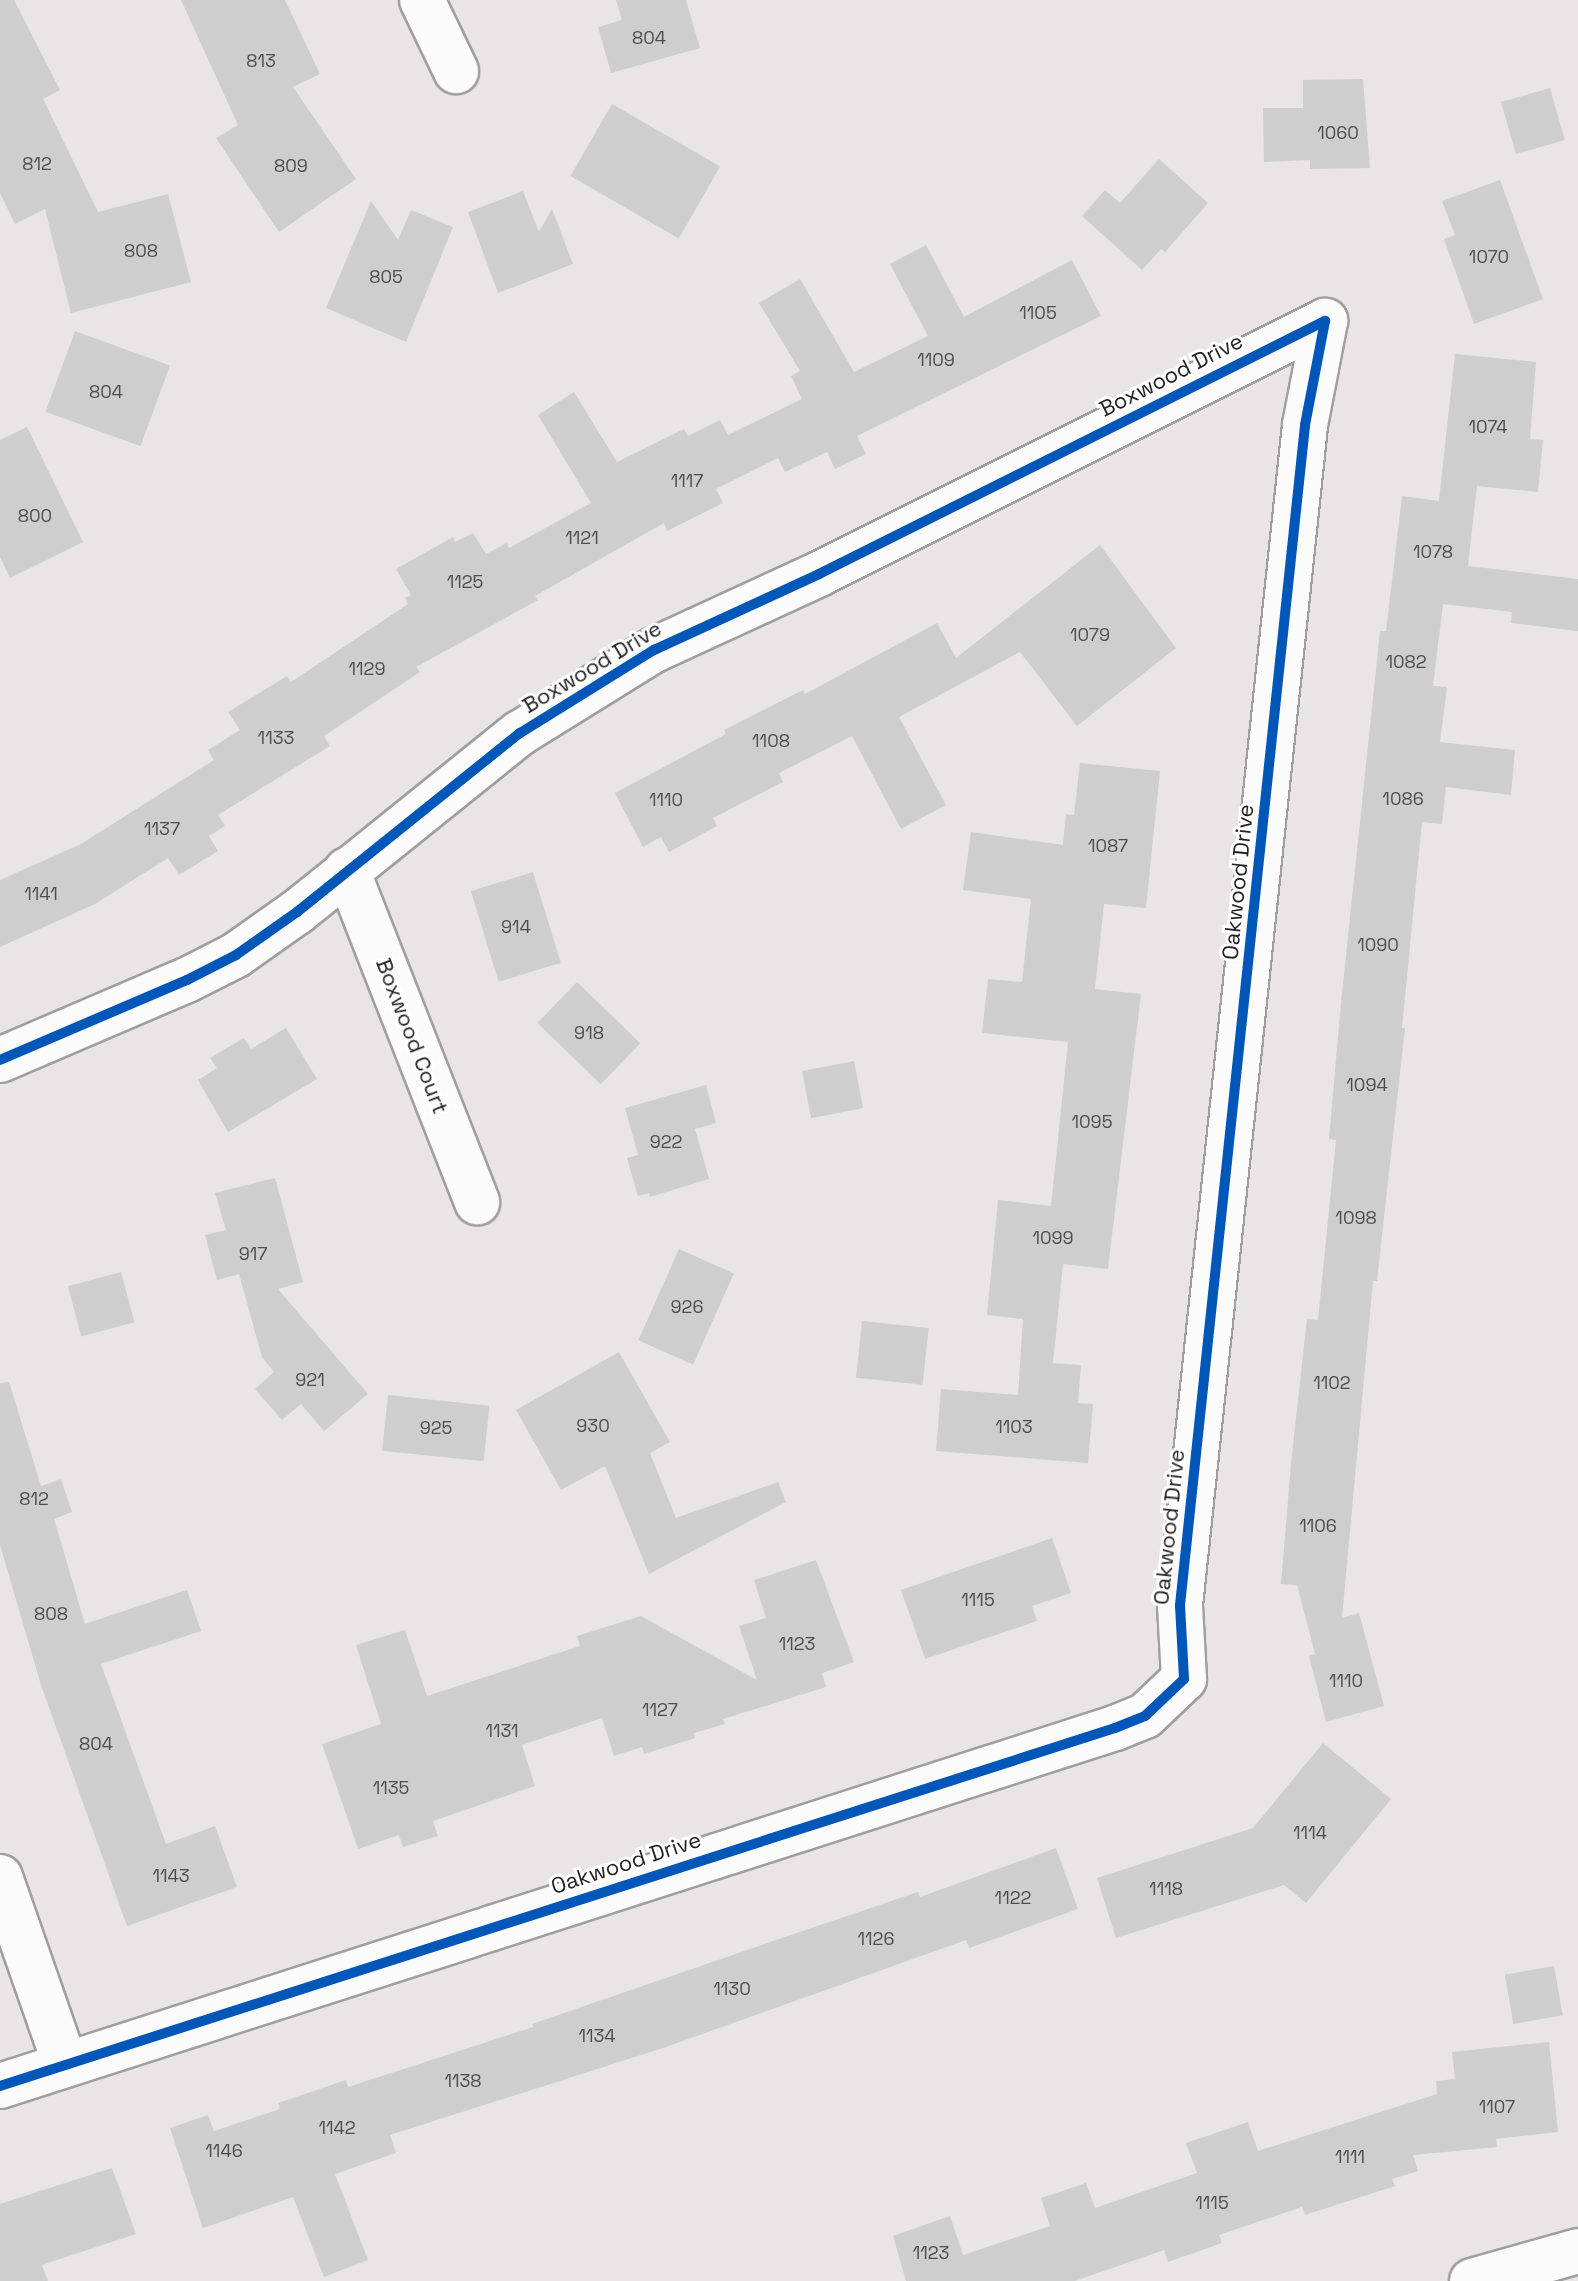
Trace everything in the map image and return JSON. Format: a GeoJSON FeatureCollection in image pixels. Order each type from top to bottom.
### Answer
{"type":"FeatureCollection","features":[{"type":"Feature","properties":{"kind":"street"},"geometry":{"type":"LineString","coordinates":[[422,0],[456,71]]}},
{"type":"Feature","properties":{"kind":"street","name":"Boxwood Drive"},"geometry":{"type":"LineString","coordinates":[[0,1060],[187,980],[236,955],[297,912],[520,733],[654,650],[819,574],[1325,321]]}},
{"type":"Feature","properties":{"kind":"street","name":"Oakwood Drive"},"geometry":{"type":"LineString","coordinates":[[0,2086],[1115,1728],[1145,1716],[1184,1679],[1182,1589],[1305,425],[1325,321]]}},
{"type":"Feature","properties":{"kind":"street","name":"Boxwood Court"},"geometry":{"type":"LineString","coordinates":[[347,870],[477,1202]]}},
{"type":"Feature","properties":{"kind":"street"},"geometry":{"type":"LineString","coordinates":[[0,1877],[65,2064]]}},
{"type":"Feature","properties":{"kind":"street"},"geometry":{"type":"LineString","coordinates":[[1472,2281],[1578,2251]]}},
{"type":"Feature","properties":{"kind":"building"},"geometry":{"type":"Polygon","coordinates":[[[0,0],[14,0],[60,90],[43,99],[98,212],[168,194],[191,282],[71,313],[45,209],[15,224],[0,193],[0,0]]]}},
{"type":"Feature","properties":{"kind":"building"},"geometry":{"type":"Polygon","coordinates":[[[181,0],[285,0],[320,74],[293,87],[356,179],[279,232],[216,138],[238,125],[181,0]]]}},
{"type":"Feature","properties":{"kind":"building"},"geometry":{"type":"Polygon","coordinates":[[[616,0],[686,0],[700,48],[611,73],[598,27],[622,20],[616,0]]]}},
{"type":"Feature","properties":{"kind":"building"},"geometry":{"type":"Polygon","coordinates":[[[1363,79],[1370,168],[1310,169],[1310,160],[1264,162],[1263,108],[1303,108],[1303,80],[1363,79]]]}},
{"type":"Feature","properties":{"kind":"building"},"geometry":{"type":"Polygon","coordinates":[[[1550,88],[1565,140],[1516,154],[1501,102],[1550,88]]]}},
{"type":"Feature","properties":{"kind":"building"},"geometry":{"type":"Polygon","coordinates":[[[612,104],[720,166],[679,238],[570,176],[612,104]]]}},
{"type":"Feature","properties":{"kind":"building"},"geometry":{"type":"Polygon","coordinates":[[[1159,159],[1208,203],[1165,252],[1161,249],[1142,270],[1082,216],[1105,190],[1120,203],[1159,159]]]}},
{"type":"Feature","properties":{"kind":"building"},"geometry":{"type":"Polygon","coordinates":[[[1500,180],[1543,299],[1474,324],[1444,239],[1455,235],[1442,201],[1500,180]]]}},
{"type":"Feature","properties":{"kind":"building"},"geometry":{"type":"Polygon","coordinates":[[[523,191],[539,232],[552,209],[573,264],[498,293],[468,212],[523,191]]]}},
{"type":"Feature","properties":{"kind":"building"},"geometry":{"type":"Polygon","coordinates":[[[371,201],[398,240],[411,210],[453,227],[406,342],[326,308],[371,201]]]}},
{"type":"Feature","properties":{"kind":"building"},"geometry":{"type":"Polygon","coordinates":[[[926,245],[964,317],[1072,260],[1101,316],[857,436],[866,454],[835,469],[827,452],[785,472],[778,458],[716,489],[723,503],[667,531],[664,523],[535,596],[538,600],[416,667],[420,672],[324,736],[330,746],[218,815],[225,826],[209,836],[218,851],[179,875],[168,858],[95,904],[0,947],[0,880],[81,844],[214,760],[208,750],[240,730],[228,712],[287,676],[291,682],[408,604],[405,598],[411,595],[396,569],[453,537],[455,542],[473,533],[486,554],[507,543],[509,548],[591,503],[538,415],[574,392],[617,462],[684,429],[688,436],[720,420],[728,435],[802,399],[791,376],[800,371],[759,303],[800,279],[854,372],[928,336],[890,264],[926,245]]]}},
{"type":"Feature","properties":{"kind":"building"},"geometry":{"type":"Polygon","coordinates":[[[75,331],[170,366],[140,446],[46,412],[75,331]]]}},
{"type":"Feature","properties":{"kind":"building"},"geometry":{"type":"Polygon","coordinates":[[[1455,354],[1536,362],[1530,439],[1543,440],[1538,492],[1477,486],[1468,566],[1578,579],[1578,631],[1511,623],[1512,612],[1443,604],[1433,686],[1447,687],[1440,742],[1515,750],[1511,795],[1446,787],[1442,824],[1422,822],[1402,1028],[1405,1028],[1377,1281],[1373,1281],[1342,1618],[1359,1613],[1384,1706],[1326,1722],[1309,1656],[1315,1654],[1297,1585],[1281,1584],[1291,1464],[1307,1319],[1318,1320],[1336,1140],[1329,1139],[1341,1003],[1380,631],[1386,631],[1402,496],[1439,501],[1455,354]]]}},
{"type":"Feature","properties":{"kind":"building"},"geometry":{"type":"Polygon","coordinates":[[[27,427],[83,542],[10,578],[0,557],[0,440],[27,427]]]}},
{"type":"Feature","properties":{"kind":"building"},"geometry":{"type":"Polygon","coordinates":[[[1100,545],[1176,648],[1077,726],[1020,652],[899,717],[946,805],[901,829],[852,736],[779,773],[783,782],[713,818],[717,826],[669,852],[661,837],[643,847],[615,793],[726,734],[724,730],[803,690],[805,694],[937,623],[956,658],[1100,545]]]}},
{"type":"Feature","properties":{"kind":"building"},"geometry":{"type":"Polygon","coordinates":[[[1080,763],[1160,771],[1146,908],[1104,904],[1095,989],[1141,994],[1108,1269],[1063,1264],[1053,1363],[1081,1365],[1078,1403],[1093,1404],[1088,1463],[936,1451],[941,1389],[1018,1395],[1023,1319],[987,1315],[998,1200],[1051,1206],[1068,1042],[982,1033],[988,979],[1022,982],[1031,899],[963,890],[971,832],[1063,845],[1066,814],[1074,815],[1080,763]]]}},
{"type":"Feature","properties":{"kind":"building"},"geometry":{"type":"Polygon","coordinates":[[[533,872],[561,963],[499,982],[471,891],[533,872]]]}},
{"type":"Feature","properties":{"kind":"building"},"geometry":{"type":"Polygon","coordinates":[[[577,982],[640,1043],[601,1084],[537,1023],[577,982]]]}},
{"type":"Feature","properties":{"kind":"building"},"geometry":{"type":"Polygon","coordinates":[[[286,1028],[317,1079],[228,1132],[198,1080],[217,1068],[210,1058],[244,1038],[251,1049],[286,1028]]]}},
{"type":"Feature","properties":{"kind":"building"},"geometry":{"type":"Polygon","coordinates":[[[854,1061],[863,1108],[811,1118],[802,1071],[854,1061]]]}},
{"type":"Feature","properties":{"kind":"building"},"geometry":{"type":"Polygon","coordinates":[[[706,1085],[716,1123],[695,1129],[709,1179],[650,1197],[649,1193],[638,1196],[627,1158],[638,1155],[625,1108],[706,1085]]]}},
{"type":"Feature","properties":{"kind":"building"},"geometry":{"type":"Polygon","coordinates":[[[275,1178],[303,1282],[278,1289],[368,1394],[324,1431],[301,1404],[282,1420],[255,1389],[274,1372],[262,1357],[239,1274],[217,1280],[205,1235],[226,1230],[215,1193],[275,1178]]]}},
{"type":"Feature","properties":{"kind":"building"},"geometry":{"type":"Polygon","coordinates":[[[679,1249],[734,1273],[693,1365],[638,1340],[679,1249]]]}},
{"type":"Feature","properties":{"kind":"building"},"geometry":{"type":"Polygon","coordinates":[[[121,1272],[134,1322],[81,1336],[68,1286],[121,1272]]]}},
{"type":"Feature","properties":{"kind":"building"},"geometry":{"type":"Polygon","coordinates":[[[862,1321],[929,1328],[923,1385],[856,1378],[862,1321]]]}},
{"type":"Feature","properties":{"kind":"building"},"geometry":{"type":"Polygon","coordinates":[[[619,1352],[670,1442],[650,1453],[676,1518],[778,1482],[786,1502],[649,1574],[605,1466],[561,1490],[516,1410],[619,1352]]]}},
{"type":"Feature","properties":{"kind":"building"},"geometry":{"type":"Polygon","coordinates":[[[9,1382],[41,1486],[61,1479],[72,1512],[54,1519],[85,1624],[187,1590],[201,1631],[101,1664],[166,1844],[215,1826],[237,1887],[127,1926],[41,1685],[0,1545],[0,1383],[9,1382]]]}},
{"type":"Feature","properties":{"kind":"building"},"geometry":{"type":"Polygon","coordinates":[[[388,1395],[489,1406],[484,1461],[382,1451],[388,1395]]]}},
{"type":"Feature","properties":{"kind":"building"},"geometry":{"type":"Polygon","coordinates":[[[1052,1538],[1071,1593],[1032,1606],[1037,1621],[925,1659],[901,1590],[1052,1538]]]}},
{"type":"Feature","properties":{"kind":"building"},"geometry":{"type":"Polygon","coordinates":[[[816,1560],[854,1662],[822,1673],[826,1687],[723,1719],[725,1724],[694,1733],[695,1738],[644,1754],[642,1747],[614,1756],[602,1718],[522,1745],[535,1786],[433,1821],[438,1836],[403,1847],[399,1835],[358,1849],[322,1744],[381,1724],[356,1645],[405,1630],[427,1696],[580,1646],[577,1636],[641,1616],[757,1680],[739,1626],[766,1618],[754,1580],[816,1560]]]}},
{"type":"Feature","properties":{"kind":"building"},"geometry":{"type":"Polygon","coordinates":[[[1323,1743],[1391,1799],[1306,1903],[1284,1885],[1116,1938],[1097,1878],[1253,1828],[1323,1743]]]}},
{"type":"Feature","properties":{"kind":"building"},"geometry":{"type":"Polygon","coordinates":[[[1056,1848],[1078,1909],[969,1948],[966,1940],[663,2048],[390,2135],[396,2153],[335,2174],[368,2260],[324,2277],[293,2197],[203,2228],[170,2128],[208,2115],[214,2131],[280,2109],[278,2103],[346,2080],[348,2087],[533,2027],[532,2024],[779,1939],[918,1892],[920,1897],[1056,1848]]]}},
{"type":"Feature","properties":{"kind":"building"},"geometry":{"type":"Polygon","coordinates":[[[1554,1966],[1563,2015],[1513,2024],[1505,1975],[1554,1966]]]}},
{"type":"Feature","properties":{"kind":"building"},"geometry":{"type":"Polygon","coordinates":[[[1549,2042],[1558,2132],[1496,2139],[1497,2147],[1413,2155],[1418,2171],[1392,2179],[1395,2186],[1305,2215],[1302,2207],[1219,2235],[1222,2243],[1168,2262],[1164,2250],[1075,2281],[906,2281],[893,2236],[950,2216],[963,2255],[1050,2226],[1041,2198],[1086,2183],[1095,2208],[1197,2173],[1186,2143],[1248,2122],[1258,2151],[1437,2094],[1436,2081],[1455,2079],[1452,2052],[1549,2042]]]}},
{"type":"Feature","properties":{"kind":"building"},"geometry":{"type":"Polygon","coordinates":[[[112,2168],[136,2234],[42,2265],[48,2281],[0,2281],[0,2204],[112,2168]]]}},
{"type":"Feature","properties":{"kind":"cycle path"},"geometry":{"type":"LineString","coordinates":[[0,1060],[187,980],[236,955],[297,912],[520,733],[654,650],[819,574],[1325,321]]}},
{"type":"Feature","properties":{"kind":"cycle path"},"geometry":{"type":"LineString","coordinates":[[0,2086],[1115,1728],[1145,1716],[1184,1679],[1180,1605],[1305,425],[1325,321]]}}]}
